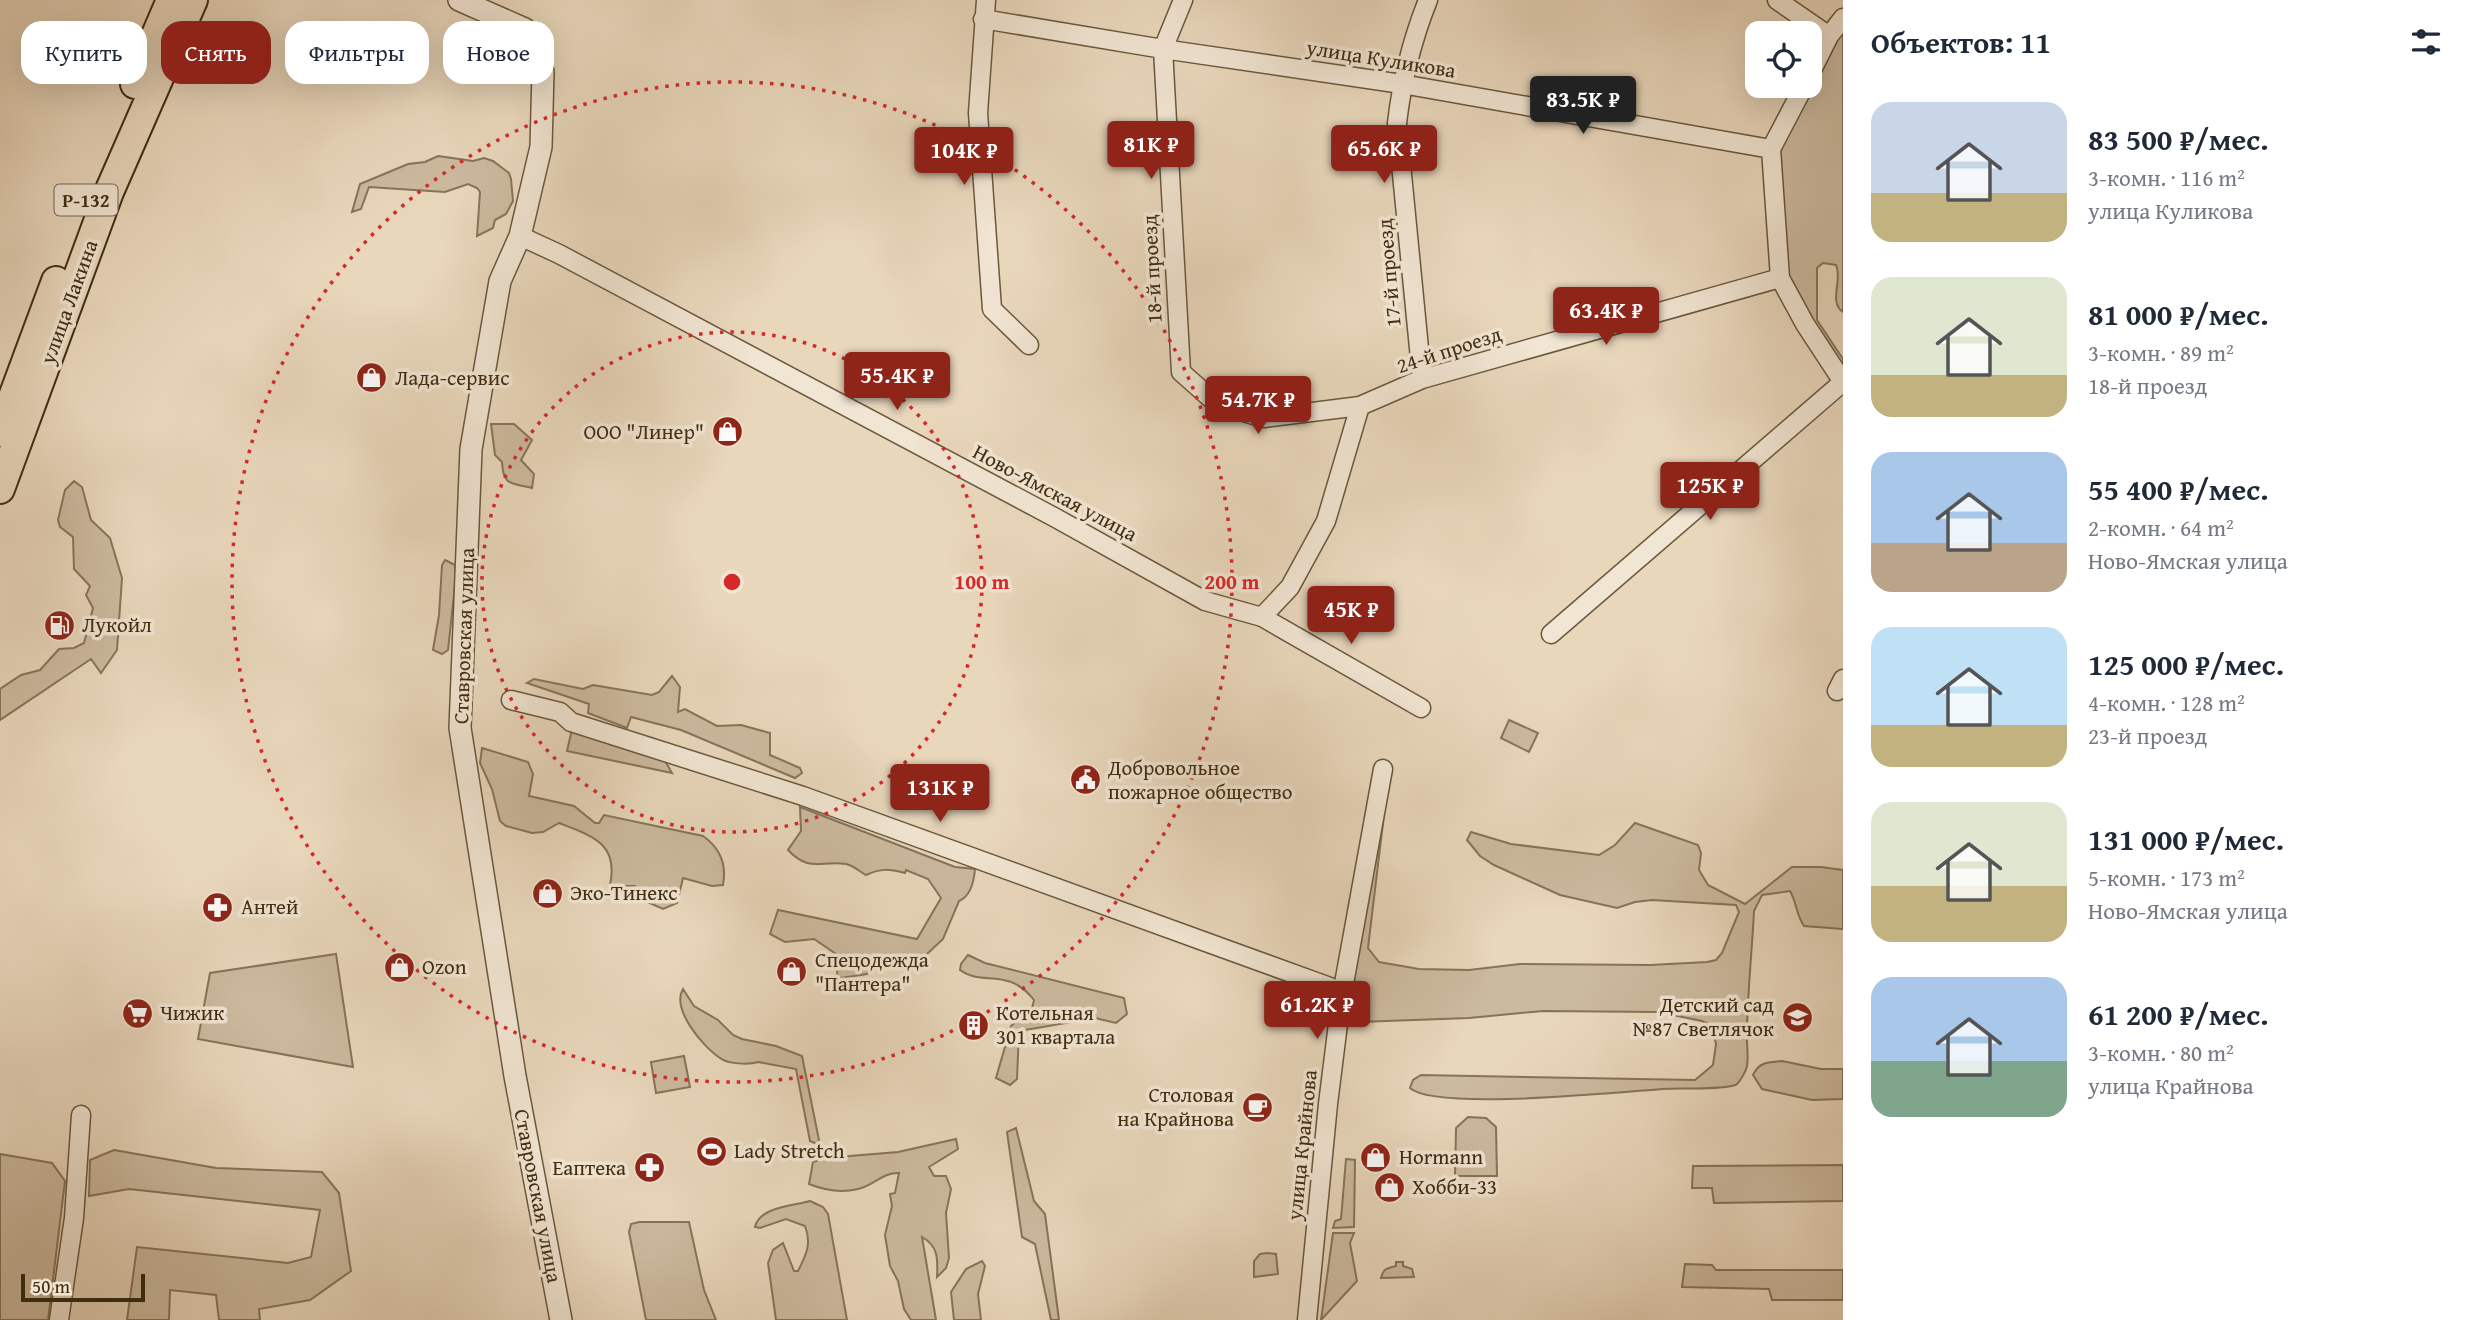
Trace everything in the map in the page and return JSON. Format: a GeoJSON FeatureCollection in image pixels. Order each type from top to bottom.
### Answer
{"type":"FeatureCollection","features":[{"type":"Feature","properties":{"kind":"highway","name":"улица Лакина"},"geometry":{"type":"LineString","coordinates":[[0,432],[93,182],[172,0]]}},
{"type":"Feature","properties":{"kind":"highway","name":"улица Лакина"},"geometry":{"type":"LineString","coordinates":[[0,489],[110,192],[193,0]]}},
{"type":"Feature","properties":{"kind":"street","name":"Ставровская улица"},"geometry":{"type":"LineString","coordinates":[[458,0],[525,29],[537,48],[543,72],[541,147],[520,236],[500,281],[471,449],[460,727],[515,1076],[561,1320]]}},
{"type":"Feature","properties":{"kind":"street"},"geometry":{"type":"LineString","coordinates":[[986,0],[978,113],[992,309],[1029,345]]}},
{"type":"Feature","properties":{"kind":"street","name":"18-й проезд"},"geometry":{"type":"LineString","coordinates":[[1181,372],[1163,49],[1183,0]]}},
{"type":"Feature","properties":{"kind":"street","name":"17-й проезд"},"geometry":{"type":"LineString","coordinates":[[1422,379],[1397,123],[1402,84],[1428,0]]}},
{"type":"Feature","properties":{"kind":"street"},"geometry":{"type":"LineString","coordinates":[[1777,0],[1829,36]]}},
{"type":"Feature","properties":{"kind":"street"},"geometry":{"type":"LineString","coordinates":[[1822,50],[1843,18]]}},
{"type":"Feature","properties":{"kind":"street","name":"улица Куликова"},"geometry":{"type":"LineString","coordinates":[[983,19],[1402,84],[1771,149]]}},
{"type":"Feature","properties":{"kind":"street"},"geometry":{"type":"LineString","coordinates":[[1551,634],[1843,382],[1805,324],[1780,278],[1771,149],[1798,98]]}},
{"type":"Feature","properties":{"kind":"street","name":"Ново-Ямская улица"},"geometry":{"type":"LineString","coordinates":[[520,236],[838,401],[1205,600],[1262,617],[1421,708]]}},
{"type":"Feature","properties":{"kind":"street","name":"24-й проезд"},"geometry":{"type":"LineString","coordinates":[[1181,372],[1217,404],[1264,418],[1360,406],[1422,379],[1780,278]]}},
{"type":"Feature","properties":{"kind":"street"},"geometry":{"type":"LineString","coordinates":[[1262,617],[1290,587],[1326,521],[1360,406]]}},
{"type":"Feature","properties":{"kind":"street"},"geometry":{"type":"LineString","coordinates":[[511,700],[560,712],[571,722],[803,796],[938,844],[1330,988],[1341,1000]]}},
{"type":"Feature","properties":{"kind":"street","name":"улица Крайнова"},"geometry":{"type":"LineString","coordinates":[[1307,1320],[1341,1000],[1383,769]]}},
{"type":"Feature","properties":{"kind":"street"},"geometry":{"type":"LineString","coordinates":[[59,1320],[74,1218],[82,1115]]}},
{"type":"Feature","properties":{"kind":"shaded area"},"geometry":{"type":"Polygon","coordinates":[[[1843,31],[1843,312],[1836,297],[1836,265],[1823,263],[1817,268],[1817,320],[1843,359],[1843,373],[1788,278],[1777,160],[1803,98],[1822,98],[1822,63],[1843,31]]]}},
{"type":"Feature","properties":{"kind":"shaded area"},"geometry":{"type":"Polygon","coordinates":[[[438,156],[473,161],[484,158],[509,173],[513,201],[506,214],[495,220],[493,228],[477,236],[480,192],[468,184],[445,192],[369,187],[361,209],[352,212],[360,184],[408,164],[425,162],[438,156]]]}},
{"type":"Feature","properties":{"kind":"shaded area"},"geometry":{"type":"Polygon","coordinates":[[[491,424],[514,424],[532,440],[521,460],[534,474],[532,488],[514,484],[506,479],[502,462],[495,455],[491,424]]]}},
{"type":"Feature","properties":{"kind":"shaded area"},"geometry":{"type":"Polygon","coordinates":[[[74,481],[82,487],[91,520],[110,538],[122,578],[117,650],[101,673],[91,659],[0,720],[0,689],[21,675],[40,670],[59,649],[74,648],[84,643],[93,608],[86,595],[90,586],[74,569],[73,537],[60,527],[58,520],[65,490],[74,481]]]}},
{"type":"Feature","properties":{"kind":"shaded area"},"geometry":{"type":"Polygon","coordinates":[[[445,560],[455,565],[456,576],[448,650],[442,654],[433,650],[439,615],[442,565],[445,560]]]}},
{"type":"Feature","properties":{"kind":"shaded area"},"geometry":{"type":"Polygon","coordinates":[[[672,676],[680,687],[678,712],[685,709],[717,726],[741,725],[770,733],[770,755],[800,768],[802,773],[795,778],[681,730],[631,717],[627,728],[588,713],[589,704],[527,683],[534,679],[583,689],[593,685],[652,695],[659,692],[672,676]]]}},
{"type":"Feature","properties":{"kind":"shaded area"},"geometry":{"type":"Polygon","coordinates":[[[1509,720],[1538,733],[1529,752],[1501,738],[1509,720]]]}},
{"type":"Feature","properties":{"kind":"shaded area"},"geometry":{"type":"Polygon","coordinates":[[[573,725],[665,761],[672,773],[567,751],[573,725]]]}},
{"type":"Feature","properties":{"kind":"shaded area"},"geometry":{"type":"Polygon","coordinates":[[[482,748],[528,762],[533,774],[529,796],[574,806],[595,823],[599,823],[604,815],[703,836],[721,857],[723,885],[712,886],[683,878],[677,903],[663,909],[645,901],[635,886],[625,886],[617,895],[610,885],[612,871],[607,850],[592,837],[559,823],[543,832],[532,833],[506,826],[500,821],[492,789],[480,763],[482,748]]]}},
{"type":"Feature","properties":{"kind":"shaded area"},"geometry":{"type":"Polygon","coordinates":[[[1386,798],[1368,948],[1379,962],[1419,969],[1469,970],[1520,964],[1650,965],[1707,962],[1716,960],[1722,953],[1739,912],[1736,905],[1652,900],[1617,908],[1560,895],[1480,856],[1467,840],[1471,832],[1511,844],[1599,855],[1615,845],[1635,823],[1698,845],[1701,853],[1699,870],[1708,885],[1745,904],[1792,867],[1843,870],[1843,929],[1804,926],[1790,891],[1762,895],[1754,911],[1747,1066],[1737,1084],[1732,1086],[1530,1098],[1454,1098],[1426,1095],[1410,1088],[1413,1080],[1421,1075],[1695,1080],[1713,1065],[1716,1044],[1712,1026],[1702,1021],[1658,1012],[1543,1011],[1469,1018],[1359,1022],[1348,1003],[1386,798]]]}},
{"type":"Feature","properties":{"kind":"shaded area"},"geometry":{"type":"Polygon","coordinates":[[[800,807],[955,867],[975,869],[971,888],[959,901],[943,939],[911,969],[902,969],[891,962],[875,964],[867,974],[841,978],[837,974],[839,956],[814,939],[785,942],[770,934],[778,910],[917,939],[941,898],[928,879],[906,870],[905,873],[881,870],[866,875],[849,865],[809,863],[796,857],[788,850],[801,831],[800,807]]]}},
{"type":"Feature","properties":{"kind":"shaded area"},"geometry":{"type":"Polygon","coordinates":[[[336,954],[353,1067],[198,1039],[210,973],[336,954]]]}},
{"type":"Feature","properties":{"kind":"shaded area"},"geometry":{"type":"Polygon","coordinates":[[[968,955],[985,963],[1124,998],[1127,1014],[1116,1023],[1095,1018],[1019,1031],[1017,1079],[1010,1085],[996,1078],[1011,1026],[1032,1009],[1034,1000],[1014,983],[977,977],[960,970],[968,955]]]}},
{"type":"Feature","properties":{"kind":"shaded area"},"geometry":{"type":"Polygon","coordinates":[[[683,989],[694,1006],[718,1020],[733,1035],[802,1056],[819,1140],[817,1144],[810,1141],[796,1069],[758,1062],[733,1063],[720,1058],[698,1037],[685,1017],[680,997],[683,989]]]}},
{"type":"Feature","properties":{"kind":"shaded area"},"geometry":{"type":"Polygon","coordinates":[[[684,1056],[690,1087],[656,1093],[651,1062],[684,1056]]]}},
{"type":"Feature","properties":{"kind":"shaded area"},"geometry":{"type":"Polygon","coordinates":[[[1782,1061],[1821,1069],[1843,1069],[1843,1099],[1812,1100],[1762,1089],[1753,1075],[1755,1071],[1764,1064],[1782,1061]]]}},
{"type":"Feature","properties":{"kind":"shaded area"},"geometry":{"type":"Polygon","coordinates":[[[1468,1117],[1486,1118],[1496,1127],[1497,1176],[1455,1176],[1456,1128],[1468,1117]]]}},
{"type":"Feature","properties":{"kind":"shaded area"},"geometry":{"type":"Polygon","coordinates":[[[1016,1128],[1034,1201],[1045,1214],[1059,1320],[1051,1320],[1035,1244],[1022,1237],[1007,1132],[1016,1128]]]}},
{"type":"Feature","properties":{"kind":"shaded area"},"geometry":{"type":"Polygon","coordinates":[[[956,1139],[958,1149],[929,1167],[934,1176],[946,1176],[951,1189],[946,1213],[949,1258],[946,1268],[937,1277],[936,1253],[931,1244],[922,1237],[936,1320],[911,1320],[904,1309],[898,1281],[890,1266],[885,1235],[892,1206],[890,1194],[895,1193],[899,1173],[893,1173],[858,1189],[833,1190],[809,1184],[813,1162],[826,1158],[898,1152],[956,1139]]]}},
{"type":"Feature","properties":{"kind":"shaded area"},"geometry":{"type":"Polygon","coordinates":[[[114,1150],[216,1168],[322,1172],[339,1193],[351,1271],[310,1300],[259,1309],[260,1320],[219,1320],[216,1295],[170,1290],[169,1320],[127,1320],[137,1247],[288,1263],[311,1257],[320,1210],[129,1189],[89,1196],[90,1160],[114,1150]]]}},
{"type":"Feature","properties":{"kind":"shaded area"},"geometry":{"type":"Polygon","coordinates":[[[0,1154],[52,1163],[65,1181],[48,1320],[0,1320],[0,1154]]]}},
{"type":"Feature","properties":{"kind":"shaded area"},"geometry":{"type":"Polygon","coordinates":[[[1346,1159],[1355,1160],[1354,1227],[1333,1228],[1335,1221],[1341,1219],[1346,1159]]]}},
{"type":"Feature","properties":{"kind":"shaded area"},"geometry":{"type":"Polygon","coordinates":[[[1843,1165],[1843,1201],[1714,1203],[1712,1188],[1692,1188],[1693,1166],[1843,1165]]]}},
{"type":"Feature","properties":{"kind":"shaded area"},"geometry":{"type":"Polygon","coordinates":[[[810,1201],[823,1207],[828,1214],[847,1320],[776,1320],[768,1263],[773,1250],[783,1243],[794,1271],[798,1271],[807,1249],[807,1232],[805,1226],[786,1219],[760,1228],[755,1227],[758,1220],[770,1211],[810,1201]]]}},
{"type":"Feature","properties":{"kind":"shaded area"},"geometry":{"type":"Polygon","coordinates":[[[689,1222],[704,1290],[716,1320],[646,1320],[629,1232],[631,1224],[689,1222]]]}},
{"type":"Feature","properties":{"kind":"shaded area"},"geometry":{"type":"Polygon","coordinates":[[[1333,1233],[1354,1233],[1350,1243],[1357,1281],[1321,1320],[1333,1233]]]}},
{"type":"Feature","properties":{"kind":"shaded area"},"geometry":{"type":"Polygon","coordinates":[[[1260,1254],[1276,1254],[1278,1274],[1254,1277],[1254,1261],[1260,1254]]]}},
{"type":"Feature","properties":{"kind":"shaded area"},"geometry":{"type":"Polygon","coordinates":[[[982,1261],[985,1266],[978,1294],[981,1320],[954,1320],[951,1292],[966,1269],[982,1261]]]}},
{"type":"Feature","properties":{"kind":"shaded area"},"geometry":{"type":"Polygon","coordinates":[[[1396,1262],[1403,1262],[1403,1266],[1412,1269],[1414,1277],[1381,1278],[1386,1269],[1396,1266],[1396,1262]]]}},
{"type":"Feature","properties":{"kind":"shaded area"},"geometry":{"type":"Polygon","coordinates":[[[1685,1264],[1712,1265],[1716,1270],[1843,1270],[1843,1300],[1772,1300],[1769,1289],[1682,1287],[1685,1264]]]}},
{"type":"Feature","properties":{"kind":"place","name":"Лада-сервис"},"geometry":{"type":"Point","coordinates":[372,378]}},
{"type":"Feature","properties":{"kind":"place","name":"ООО \"Линер\""},"geometry":{"type":"Point","coordinates":[727,432]}},
{"type":"Feature","properties":{"kind":"place","name":"Лукойл"},"geometry":{"type":"Point","coordinates":[59,625]}},
{"type":"Feature","properties":{"kind":"place","name":"Добровольное пожарное общество"},"geometry":{"type":"Point","coordinates":[1085,780]}},
{"type":"Feature","properties":{"kind":"place","name":"Эко-Тинекс"},"geometry":{"type":"Point","coordinates":[547,893]}},
{"type":"Feature","properties":{"kind":"place","name":"Антей"},"geometry":{"type":"Point","coordinates":[218,907]}},
{"type":"Feature","properties":{"kind":"place","name":"Ozon"},"geometry":{"type":"Point","coordinates":[399,967]}},
{"type":"Feature","properties":{"kind":"place","name":"Спецодежда \"Пантера\""},"geometry":{"type":"Point","coordinates":[792,972]}},
{"type":"Feature","properties":{"kind":"place","name":"Чижик"},"geometry":{"type":"Point","coordinates":[137,1013]}},
{"type":"Feature","properties":{"kind":"place","name":"Детский сад №87 Светлячок"},"geometry":{"type":"Point","coordinates":[1797,1017]}},
{"type":"Feature","properties":{"kind":"place","name":"Котельная 301 квартала"},"geometry":{"type":"Point","coordinates":[973,1025]}},
{"type":"Feature","properties":{"kind":"place","name":"Столовая на Крайнова"},"geometry":{"type":"Point","coordinates":[1257,1107]}},
{"type":"Feature","properties":{"kind":"place","name":"Lady Stretch"},"geometry":{"type":"Point","coordinates":[711,1151]}},
{"type":"Feature","properties":{"kind":"place","name":"Hormann"},"geometry":{"type":"Point","coordinates":[1376,1157]}},
{"type":"Feature","properties":{"kind":"place","name":"Еаптека"},"geometry":{"type":"Point","coordinates":[649,1168]}},
{"type":"Feature","properties":{"kind":"place","name":"Хобби-33"},"geometry":{"type":"Point","coordinates":[1389,1187]}}]}
